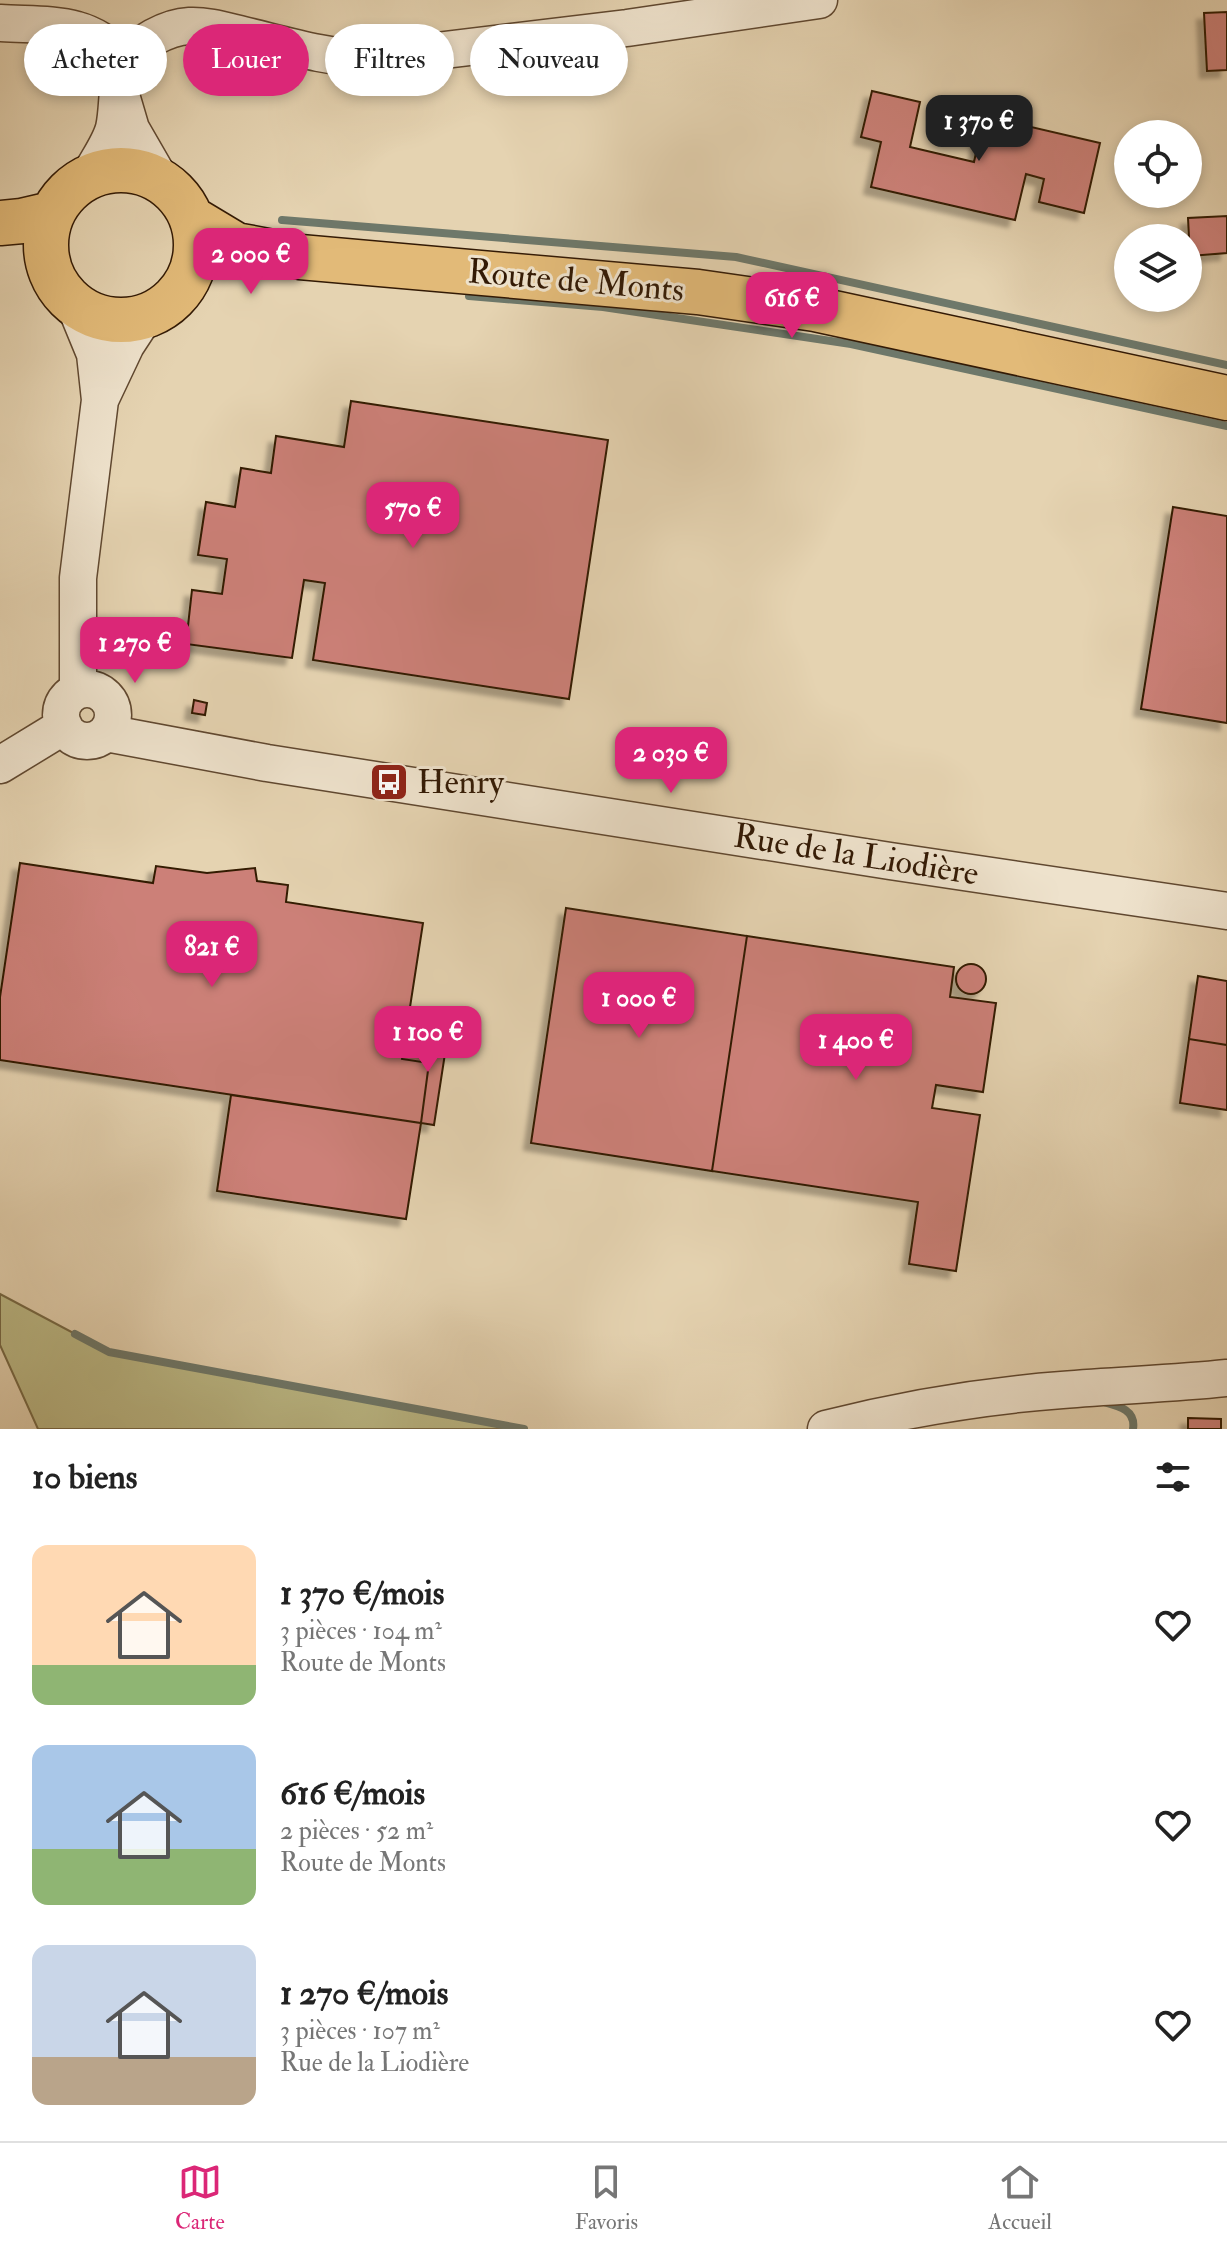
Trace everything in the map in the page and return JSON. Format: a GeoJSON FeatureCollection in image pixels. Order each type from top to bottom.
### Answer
{"type":"FeatureCollection","features":[{"type":"Feature","properties":{"kind":"main road"},"geometry":{"type":"LineString","coordinates":[[125,169],[161,181],[179,197],[191,218],[196,250],[187,281],[169,302],[145,316],[127,320],[95,316],[74,303],[57,285],[48,263],[46,244],[52,214],[69,190],[89,177],[106,171],[125,169]]}},
{"type":"Feature","properties":{"kind":"main road"},"geometry":{"type":"LineString","coordinates":[[0,223],[52,214]]}},
{"type":"Feature","properties":{"kind":"main road","name":"Route de Monts"},"geometry":{"type":"LineString","coordinates":[[191,218],[236,245],[300,257],[698,292],[815,309],[1227,398]]}},
{"type":"Feature","properties":{"kind":"main road"},"geometry":{"type":"LineString","coordinates":[[0,242],[20,248],[48,263]]}},
{"type":"Feature","properties":{"kind":"main road","name":"Route de Monts"},"geometry":{"type":"LineString","coordinates":[[187,281],[234,263],[300,257]]}},
{"type":"Feature","properties":{"kind":"street"},"geometry":{"type":"LineString","coordinates":[[167,32],[188,26],[210,28],[335,56],[370,59],[627,28],[819,0]]}},
{"type":"Feature","properties":{"kind":"street"},"geometry":{"type":"LineString","coordinates":[[0,23],[24,24]]}},
{"type":"Feature","properties":{"kind":"street"},"geometry":{"type":"LineString","coordinates":[[89,177],[114,129],[119,96]]}},
{"type":"Feature","properties":{"kind":"street"},"geometry":{"type":"LineString","coordinates":[[126,96],[131,129],[161,181]]}},
{"type":"Feature","properties":{"kind":"street"},"geometry":{"type":"LineString","coordinates":[[74,303],[95,354],[100,400],[78,578],[78,690]]}},
{"type":"Feature","properties":{"kind":"street"},"geometry":{"type":"LineString","coordinates":[[100,400],[126,345],[145,316]]}},
{"type":"Feature","properties":{"kind":"street"},"geometry":{"type":"LineString","coordinates":[[78,690],[96,690],[109,700],[113,717],[106,733],[92,741],[83,741],[68,733],[61,718],[65,700],[78,690]]}},
{"type":"Feature","properties":{"kind":"street"},"geometry":{"type":"LineString","coordinates":[[0,765],[64,726]]}},
{"type":"Feature","properties":{"kind":"street","name":"Rue de la Liodière"},"geometry":{"type":"LineString","coordinates":[[106,733],[313,770],[1227,911]]}},
{"type":"Feature","properties":{"kind":"street"},"geometry":{"type":"LineString","coordinates":[[826,1429],[965,1400],[1227,1378]]}},
{"type":"Feature","properties":{"kind":"shaded area"},"geometry":{"type":"Polygon","coordinates":[[[0,1294],[109,1352],[524,1429],[38,1429],[0,1345],[0,1294]]]}},
{"type":"Feature","properties":{"kind":"building"},"geometry":{"type":"Polygon","coordinates":[[[1227,12],[1227,70],[1207,71],[1204,13],[1227,12]]]}},
{"type":"Feature","properties":{"kind":"building"},"geometry":{"type":"Polygon","coordinates":[[[872,91],[920,102],[910,147],[974,162],[984,116],[1100,143],[1084,213],[1039,202],[1044,179],[1026,174],[1015,220],[871,187],[881,142],[861,137],[872,91]]]}},
{"type":"Feature","properties":{"kind":"building"},"geometry":{"type":"Polygon","coordinates":[[[1227,216],[1227,253],[1202,255],[1202,224],[1188,224],[1188,218],[1227,216]]]}},
{"type":"Feature","properties":{"kind":"building"},"geometry":{"type":"Polygon","coordinates":[[[351,401],[608,440],[569,699],[313,660],[325,583],[304,580],[292,658],[186,644],[192,590],[222,594],[227,559],[198,555],[206,502],[235,507],[241,468],[271,473],[276,436],[344,447],[351,401]]]}},
{"type":"Feature","properties":{"kind":"building"},"geometry":{"type":"Polygon","coordinates":[[[1173,507],[1227,516],[1227,723],[1141,709],[1173,507]]]}},
{"type":"Feature","properties":{"kind":"building"},"geometry":{"type":"Polygon","coordinates":[[[194,700],[207,703],[205,715],[192,713],[194,700]]]}},
{"type":"Feature","properties":{"kind":"building"},"geometry":{"type":"Polygon","coordinates":[[[20,863],[153,883],[156,866],[207,873],[255,868],[257,881],[288,885],[286,902],[423,923],[402,1059],[429,1063],[421,1123],[0,1060],[0,997],[20,863]]]}},
{"type":"Feature","properties":{"kind":"building"},"geometry":{"type":"Polygon","coordinates":[[[566,908],[747,936],[712,1171],[531,1143],[566,908]]]}},
{"type":"Feature","properties":{"kind":"building"},"geometry":{"type":"Polygon","coordinates":[[[747,936],[954,967],[950,997],[996,1003],[983,1092],[936,1085],[932,1108],[980,1115],[956,1271],[909,1264],[918,1202],[712,1171],[747,936]]]}},
{"type":"Feature","properties":{"kind":"building"},"geometry":{"type":"Polygon","coordinates":[[[971,964],[982,968],[986,979],[982,990],[971,994],[960,990],[956,979],[960,968],[971,964]]]}},
{"type":"Feature","properties":{"kind":"building"},"geometry":{"type":"Polygon","coordinates":[[[1198,976],[1227,981],[1227,1045],[1189,1039],[1198,976]]]}},
{"type":"Feature","properties":{"kind":"building"},"geometry":{"type":"Polygon","coordinates":[[[1189,1039],[1227,1045],[1227,1110],[1180,1103],[1189,1039]]]}},
{"type":"Feature","properties":{"kind":"building"},"geometry":{"type":"Polygon","coordinates":[[[405,1040],[446,1047],[434,1125],[421,1123],[429,1063],[402,1059],[405,1040]]]}},
{"type":"Feature","properties":{"kind":"building"},"geometry":{"type":"Polygon","coordinates":[[[231,1095],[421,1123],[406,1219],[217,1191],[231,1095]]]}},
{"type":"Feature","properties":{"kind":"building"},"geometry":{"type":"Polygon","coordinates":[[[1188,1418],[1221,1419],[1221,1429],[1188,1429],[1188,1418]]]}},
{"type":"Feature","properties":{"kind":"waterway"},"geometry":{"type":"LineString","coordinates":[[282,220],[736,257],[1227,365]]}},
{"type":"Feature","properties":{"kind":"waterway"},"geometry":{"type":"LineString","coordinates":[[469,296],[603,307],[851,344],[1227,426]]}},
{"type":"Feature","properties":{"kind":"waterway"},"geometry":{"type":"LineString","coordinates":[[75,1334],[109,1352],[524,1429]]}},
{"type":"Feature","properties":{"kind":"waterway"},"geometry":{"type":"LineString","coordinates":[[1104,1402],[1129,1413],[1133,1429]]}},
{"type":"Feature","properties":{"kind":"place","name":"Henry"},"geometry":{"type":"Point","coordinates":[389,782]}}]}
